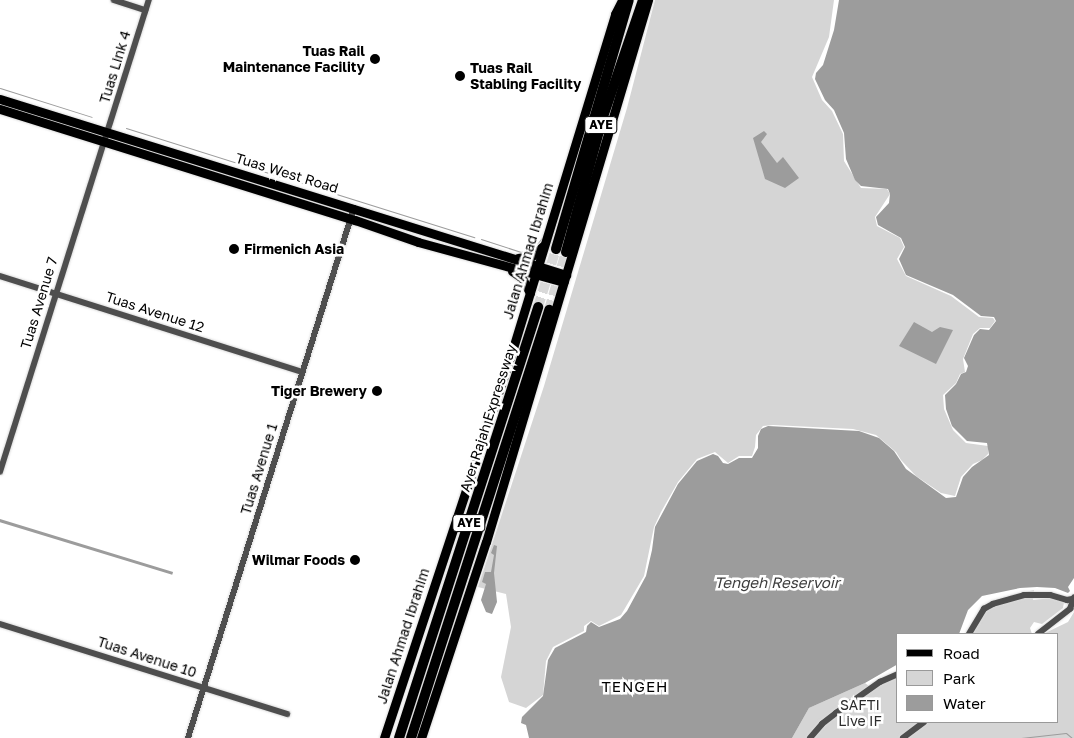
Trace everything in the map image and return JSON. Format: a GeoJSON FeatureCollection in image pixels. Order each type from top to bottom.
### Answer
{"type":"FeatureCollection","features":[{"type":"Feature","properties":{"kind":"highway","name":"AYE"},"geometry":{"type":"LineString","coordinates":[[628,0],[561,250],[603,117],[643,0]]}},
{"type":"Feature","properties":{"kind":"highway","name":"Ayer Rajah Expressway"},"geometry":{"type":"LineString","coordinates":[[399,738],[543,309],[411,738]]}},
{"type":"Feature","properties":{"kind":"main road","name":"Jalan Ahmad Ibrahim"},"geometry":{"type":"LineString","coordinates":[[384,738],[530,293],[616,14],[622,0]]}},
{"type":"Feature","properties":{"kind":"main road"},"geometry":{"type":"LineString","coordinates":[[421,738],[486,542],[643,22],[648,0]]}},
{"type":"Feature","properties":{"kind":"main road","name":"Tuas West Road"},"geometry":{"type":"LineString","coordinates":[[0,99],[106,137],[418,242],[504,267],[536,271],[565,279]]}},
{"type":"Feature","properties":{"kind":"main road","name":"Tuas West Road"},"geometry":{"type":"LineString","coordinates":[[0,109],[106,137],[354,208],[506,257],[536,271]]}},
{"type":"Feature","properties":{"kind":"main road"},"geometry":{"type":"LineString","coordinates":[[506,257],[521,258],[532,256],[540,251],[545,241]]}},
{"type":"Feature","properties":{"kind":"main road"},"geometry":{"type":"LineString","coordinates":[[504,267],[522,278],[530,293]]}},
{"type":"Feature","properties":{"kind":"street"},"geometry":{"type":"LineString","coordinates":[[114,0],[145,10]]}},
{"type":"Feature","properties":{"kind":"street","name":"Tuas Link 4"},"geometry":{"type":"LineString","coordinates":[[106,137],[149,0]]}},
{"type":"Feature","properties":{"kind":"street","name":"Tuas Avenue 7"},"geometry":{"type":"LineString","coordinates":[[0,472],[55,293],[106,137]]}},
{"type":"Feature","properties":{"kind":"street","name":"Tuas Avenue 1"},"geometry":{"type":"LineString","coordinates":[[188,738],[354,208]]}},
{"type":"Feature","properties":{"kind":"street","name":"Tuas Avenue 12"},"geometry":{"type":"LineString","coordinates":[[0,276],[302,372]]}},
{"type":"Feature","properties":{"kind":"street"},"geometry":{"type":"LineString","coordinates":[[970,633],[984,609],[993,604],[1024,595],[1050,595],[1067,600],[1073,599],[1070,609],[1039,633]]}},
{"type":"Feature","properties":{"kind":"street","name":"Tuas Avenue 10"},"geometry":{"type":"LineString","coordinates":[[0,624],[287,714]]}},
{"type":"Feature","properties":{"kind":"street"},"geometry":{"type":"LineString","coordinates":[[810,738],[822,724],[836,713],[880,682],[896,675]]}},
{"type":"Feature","properties":{"kind":"street"},"geometry":{"type":"LineString","coordinates":[[904,738],[923,723]]}},
{"type":"Feature","properties":{"kind":"green space"},"geometry":{"type":"Polygon","coordinates":[[[655,0],[834,0],[829,37],[812,77],[822,100],[832,111],[843,134],[844,161],[861,188],[887,189],[890,194],[875,217],[877,226],[900,238],[904,247],[897,259],[906,276],[951,296],[979,317],[993,318],[995,321],[990,328],[980,328],[973,334],[963,359],[965,372],[960,374],[956,383],[943,395],[944,409],[953,430],[966,443],[988,446],[988,454],[982,460],[973,464],[961,477],[955,496],[941,493],[916,476],[896,452],[876,435],[853,429],[763,426],[756,435],[752,456],[739,456],[728,463],[715,452],[697,459],[678,482],[661,512],[654,527],[644,576],[621,615],[599,626],[591,621],[584,626],[584,631],[553,647],[546,661],[543,695],[526,708],[509,702],[501,677],[511,627],[506,594],[478,587],[544,386],[627,108],[655,0]]]}},
{"type":"Feature","properties":{"kind":"green space"},"geometry":{"type":"Polygon","coordinates":[[[1034,590],[1033,600],[1051,598],[1064,602],[1063,608],[1042,624],[1034,622],[1030,628],[1032,633],[972,633],[984,610],[1011,595],[1034,590]]]}},
{"type":"Feature","properties":{"kind":"green space","name":"SAFTI Live IF"},"geometry":{"type":"Polygon","coordinates":[[[1074,612],[1074,738],[792,738],[809,708],[865,683],[873,689],[896,677],[896,723],[1059,723],[1059,633],[1045,633],[1068,622],[1074,612]]]}},
{"type":"Feature","properties":{"kind":"water","name":"Tengeh Reservoir"},"geometry":{"type":"Polygon","coordinates":[[[839,0],[1074,0],[1074,578],[1068,587],[1070,591],[1068,593],[1055,588],[1037,587],[1020,588],[982,596],[968,610],[959,633],[896,633],[896,665],[865,683],[809,708],[792,738],[529,738],[526,725],[521,723],[522,717],[543,696],[548,660],[555,648],[586,632],[587,626],[591,622],[599,627],[620,619],[627,611],[646,576],[655,527],[678,484],[697,461],[713,454],[718,456],[723,463],[728,464],[739,458],[752,458],[758,448],[758,436],[761,429],[768,426],[859,431],[879,438],[894,451],[906,469],[946,498],[956,497],[963,477],[972,467],[989,455],[987,443],[967,441],[952,426],[946,409],[945,395],[956,384],[961,374],[966,372],[968,366],[964,358],[974,335],[980,329],[989,330],[996,321],[994,317],[981,316],[953,295],[906,275],[899,259],[905,247],[901,238],[878,225],[876,217],[889,203],[890,194],[888,189],[861,186],[855,180],[846,159],[844,133],[834,110],[825,100],[815,79],[816,73],[823,65],[834,30],[839,0]]]}},
{"type":"Feature","properties":{"kind":"water"},"geometry":{"type":"Polygon","coordinates":[[[764,131],[767,134],[761,142],[777,163],[783,157],[799,178],[785,188],[765,179],[753,138],[764,131]]]}},
{"type":"Feature","properties":{"kind":"water"},"geometry":{"type":"Polygon","coordinates":[[[914,322],[932,332],[940,327],[953,330],[936,364],[899,346],[914,322]]]}},
{"type":"Feature","properties":{"kind":"water"},"geometry":{"type":"Polygon","coordinates":[[[0,519],[173,572],[172,575],[0,522],[0,519]]]}},
{"type":"Feature","properties":{"kind":"water"},"geometry":{"type":"Polygon","coordinates":[[[494,545],[497,546],[494,573],[497,602],[492,614],[486,612],[481,600],[486,584],[482,582],[485,572],[491,572],[494,555],[491,553],[494,545]]]}},
{"type":"Feature","properties":{"kind":"waterway"},"geometry":{"type":"LineString","coordinates":[[0,88],[92,117]]}},
{"type":"Feature","properties":{"kind":"waterway"},"geometry":{"type":"LineString","coordinates":[[126,128],[291,180]]}},
{"type":"Feature","properties":{"kind":"waterway"},"geometry":{"type":"LineString","coordinates":[[299,182],[306,185]]}},
{"type":"Feature","properties":{"kind":"waterway"},"geometry":{"type":"LineString","coordinates":[[314,187],[474,237]]}},
{"type":"Feature","properties":{"kind":"waterway"},"geometry":{"type":"LineString","coordinates":[[481,239],[521,252],[533,248],[542,238]]}},
{"type":"Feature","properties":{"kind":"waterway"},"geometry":{"type":"LineString","coordinates":[[1021,738],[1066,733],[1072,738]]}},
{"type":"Feature","properties":{"kind":"tunnel"},"geometry":{"type":"LineString","coordinates":[[538,307],[556,249]]}},
{"type":"Feature","properties":{"kind":"tunnel"},"geometry":{"type":"LineString","coordinates":[[549,310],[566,252]]}},
{"type":"Feature","properties":{"kind":"place","name":"Tuas Rail Maintenance Facility"},"geometry":{"type":"Point","coordinates":[375,59]}},
{"type":"Feature","properties":{"kind":"place","name":"Tuas Rail Stabling Facility"},"geometry":{"type":"Point","coordinates":[460,76]}},
{"type":"Feature","properties":{"kind":"place","name":"Firmenich Asia"},"geometry":{"type":"Point","coordinates":[234,249]}},
{"type":"Feature","properties":{"kind":"place","name":"Tiger Brewery"},"geometry":{"type":"Point","coordinates":[377,391]}},
{"type":"Feature","properties":{"kind":"place","name":"Wilmar Foods"},"geometry":{"type":"Point","coordinates":[355,560]}},
{"type":"Feature","properties":{"kind":"district","name":"TENGEH"},"geometry":{"type":"Point","coordinates":[635,687]}}]}
